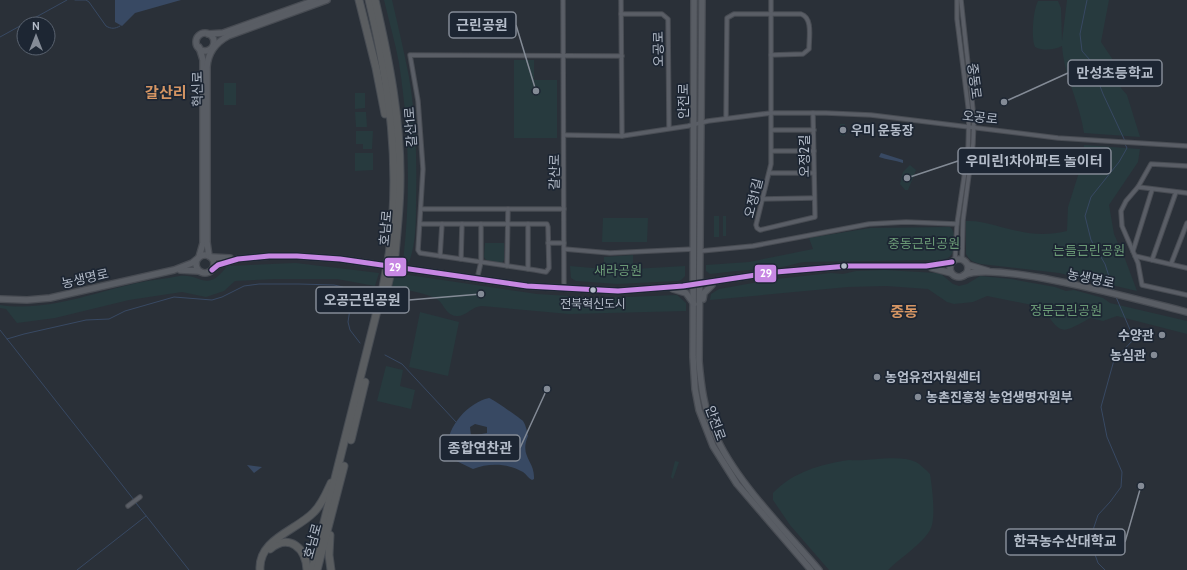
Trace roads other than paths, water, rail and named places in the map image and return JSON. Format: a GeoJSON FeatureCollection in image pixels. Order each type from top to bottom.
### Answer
{"type":"FeatureCollection","features":[{"type":"Feature","properties":{"kind":"highway"},"geometry":{"type":"LineString","coordinates":[[359,0],[376,68],[385,114],[392,114]]}},
{"type":"Feature","properties":{"kind":"highway","name":"호남로"},"geometry":{"type":"LineString","coordinates":[[370,0],[383,56],[392,114],[394,173],[392,255]]}},
{"type":"Feature","properties":{"kind":"highway","name":"호남로"},"geometry":{"type":"LineString","coordinates":[[317,570],[333,508],[392,255],[400,182],[399,131],[389,65],[375,0]]}},
{"type":"Feature","properties":{"kind":"highway","name":"호남로"},"geometry":{"type":"LineString","coordinates":[[312,570],[384,292]]}},
{"type":"Feature","properties":{"kind":"highway"},"geometry":{"type":"LineString","coordinates":[[260,570],[261,557],[270,544],[303,522],[320,504],[334,477],[341,457]]}},
{"type":"Feature","properties":{"kind":"highway"},"geometry":{"type":"LineString","coordinates":[[331,570],[329,555],[333,508]]}},
{"type":"Feature","properties":{"kind":"highway"},"geometry":{"type":"LineString","coordinates":[[264,570],[265,556],[270,549],[283,543],[292,544],[300,548],[305,556],[307,570]]}},
{"type":"Feature","properties":{"kind":"street"},"geometry":{"type":"LineString","coordinates":[[316,0],[220,33],[202,34],[198,37],[196,43],[204,50],[228,36],[328,0]]}},
{"type":"Feature","properties":{"kind":"street","name":"갈산로"},"geometry":{"type":"LineString","coordinates":[[564,0],[564,288]]}},
{"type":"Feature","properties":{"kind":"street"},"geometry":{"type":"LineString","coordinates":[[621,0],[622,136]]}},
{"type":"Feature","properties":{"kind":"street"},"geometry":{"type":"LineString","coordinates":[[771,0],[772,113]]}},
{"type":"Feature","properties":{"kind":"street","name":"중동로"},"geometry":{"type":"LineString","coordinates":[[953,261],[965,172],[968,126],[968,103],[957,19],[957,0]]}},
{"type":"Feature","properties":{"kind":"street","name":"중동로"},"geometry":{"type":"LineString","coordinates":[[962,0],[962,21],[972,86],[974,127],[964,214],[962,259]]}},
{"type":"Feature","properties":{"kind":"street","name":"안전로"},"geometry":{"type":"LineString","coordinates":[[693,1],[694,285],[697,305],[700,375],[704,400],[714,432],[736,472],[819,570]]}},
{"type":"Feature","properties":{"kind":"street","name":"안전로"},"geometry":{"type":"LineString","coordinates":[[701,1],[700,283],[693,357],[695,389],[701,417],[712,446],[737,484],[811,570]]}},
{"type":"Feature","properties":{"kind":"street","name":"오공로"},"geometry":{"type":"LineString","coordinates":[[621,14],[662,14],[668,19],[669,128]]}},
{"type":"Feature","properties":{"kind":"street"},"geometry":{"type":"LineString","coordinates":[[726,118],[726,20],[729,15],[801,14],[806,16],[809,20],[809,49],[803,54],[771,55]]}},
{"type":"Feature","properties":{"kind":"street"},"geometry":{"type":"LineString","coordinates":[[208,34],[213,38],[213,46]]}},
{"type":"Feature","properties":{"kind":"street","name":"혁신로"},"geometry":{"type":"LineString","coordinates":[[210,257],[207,242],[208,60],[213,46]]}},
{"type":"Feature","properties":{"kind":"street","name":"혁신로"},"geometry":{"type":"LineString","coordinates":[[198,258],[203,242],[203,60],[199,47]]}},
{"type":"Feature","properties":{"kind":"street","name":"갈산1로"},"geometry":{"type":"LineString","coordinates":[[421,209],[421,136],[418,101],[410,55],[564,55]]}},
{"type":"Feature","properties":{"kind":"street"},"geometry":{"type":"LineString","coordinates":[[564,55],[622,56]]}},
{"type":"Feature","properties":{"kind":"street","name":"오공로"},"geometry":{"type":"LineString","coordinates":[[564,136],[622,136],[726,118],[772,113],[814,113],[871,115],[1058,138],[1187,146]]}},
{"type":"Feature","properties":{"kind":"street","name":"오정1길"},"geometry":{"type":"LineString","coordinates":[[772,113],[772,151],[770,173],[762,199],[756,225],[757,228],[760,230],[815,217]]}},
{"type":"Feature","properties":{"kind":"street","name":"오정2길"},"geometry":{"type":"LineString","coordinates":[[814,113],[815,217]]}},
{"type":"Feature","properties":{"kind":"street"},"geometry":{"type":"LineString","coordinates":[[772,130],[814,130]]}},
{"type":"Feature","properties":{"kind":"street"},"geometry":{"type":"LineString","coordinates":[[772,151],[814,151]]}},
{"type":"Feature","properties":{"kind":"street"},"geometry":{"type":"LineString","coordinates":[[1187,166],[1151,164],[1138,187],[1126,201],[1121,211],[1122,226],[1135,256],[1142,285],[1187,295]]}},
{"type":"Feature","properties":{"kind":"street"},"geometry":{"type":"LineString","coordinates":[[770,173],[814,173]]}},
{"type":"Feature","properties":{"kind":"street"},"geometry":{"type":"LineString","coordinates":[[1138,187],[1152,190],[1187,193]]}},
{"type":"Feature","properties":{"kind":"street"},"geometry":{"type":"LineString","coordinates":[[1133,251],[1152,190]]}},
{"type":"Feature","properties":{"kind":"street"},"geometry":{"type":"LineString","coordinates":[[1152,260],[1176,192]]}},
{"type":"Feature","properties":{"kind":"street"},"geometry":{"type":"LineString","coordinates":[[762,199],[814,198]]}},
{"type":"Feature","properties":{"kind":"street"},"geometry":{"type":"LineString","coordinates":[[420,224],[547,224],[548,268],[546,272],[420,253],[418,250],[421,209],[564,210]]}},
{"type":"Feature","properties":{"kind":"street"},"geometry":{"type":"LineString","coordinates":[[507,266],[508,209]]}},
{"type":"Feature","properties":{"kind":"street"},"geometry":{"type":"LineString","coordinates":[[700,250],[753,246],[869,224],[906,222],[957,224]]}},
{"type":"Feature","properties":{"kind":"street"},"geometry":{"type":"LineString","coordinates":[[440,256],[442,224]]}},
{"type":"Feature","properties":{"kind":"street"},"geometry":{"type":"LineString","coordinates":[[461,259],[462,224]]}},
{"type":"Feature","properties":{"kind":"street"},"geometry":{"type":"LineString","coordinates":[[477,279],[480,262],[481,224]]}},
{"type":"Feature","properties":{"kind":"street"},"geometry":{"type":"LineString","coordinates":[[528,224],[528,269]]}},
{"type":"Feature","properties":{"kind":"street"},"geometry":{"type":"LineString","coordinates":[[1171,264],[1187,224]]}},
{"type":"Feature","properties":{"kind":"street"},"geometry":{"type":"LineString","coordinates":[[548,242],[564,243]]}},
{"type":"Feature","properties":{"kind":"street"},"geometry":{"type":"LineString","coordinates":[[564,250],[610,253],[694,249]]}},
{"type":"Feature","properties":{"kind":"street","name":"농생명로"},"geometry":{"type":"LineString","coordinates":[[0,299],[27,300],[50,298],[174,270],[192,263],[204,255],[210,257],[238,259],[269,256],[324,257],[527,286],[618,291],[669,288],[776,272],[825,267],[926,266]]}},
{"type":"Feature","properties":{"kind":"street"},"geometry":{"type":"LineString","coordinates":[[1135,256],[1187,268]]}},
{"type":"Feature","properties":{"kind":"street"},"geometry":{"type":"LineString","coordinates":[[210,257],[214,264],[212,270]]}},
{"type":"Feature","properties":{"kind":"street"},"geometry":{"type":"LineString","coordinates":[[198,258],[196,266],[198,271]]}},
{"type":"Feature","properties":{"kind":"street","name":"농생명로"},"geometry":{"type":"LineString","coordinates":[[174,270],[207,273],[218,265],[238,259]]}},
{"type":"Feature","properties":{"kind":"street"},"geometry":{"type":"LineString","coordinates":[[926,266],[962,259],[968,265],[990,271]]}},
{"type":"Feature","properties":{"kind":"street"},"geometry":{"type":"LineString","coordinates":[[951,273],[950,265],[953,261]]}},
{"type":"Feature","properties":{"kind":"street"},"geometry":{"type":"LineString","coordinates":[[964,276],[968,271],[968,265]]}},
{"type":"Feature","properties":{"kind":"street"},"geometry":{"type":"LineString","coordinates":[[926,266],[951,273],[958,277],[969,273],[990,271]]}},
{"type":"Feature","properties":{"kind":"street","name":"농생명로"},"geometry":{"type":"LineString","coordinates":[[990,271],[1099,291],[1187,312]]}},
{"type":"Feature","properties":{"kind":"street"},"geometry":{"type":"LineString","coordinates":[[669,288],[686,293],[697,305],[704,293],[712,285],[712,282]]}},
{"type":"Feature","properties":{"kind":"street"},"geometry":{"type":"LineString","coordinates":[[128,506],[140,497]]}},
{"type":"Feature","properties":{"kind":"water"},"geometry":{"type":"Polygon","coordinates":[[[115,0],[181,0],[135,13],[122,26],[115,22],[115,0]]]}},
{"type":"Feature","properties":{"kind":"water"},"geometry":{"type":"Polygon","coordinates":[[[881,153],[903,160],[903,163],[879,157],[881,153]]]}},
{"type":"Feature","properties":{"kind":"water"},"geometry":{"type":"Polygon","coordinates":[[[489,398],[506,408],[523,421],[526,426],[528,436],[525,449],[534,473],[534,479],[532,480],[523,472],[511,467],[491,465],[473,469],[450,458],[448,455],[447,446],[453,428],[458,419],[465,412],[480,401],[489,398]],[[475,424],[470,427],[471,436],[487,433],[487,427],[475,424]]]}},
{"type":"Feature","properties":{"kind":"water"},"geometry":{"type":"Polygon","coordinates":[[[247,465],[262,467],[254,473],[247,465]]]}},
{"type":"Feature","properties":{"kind":"waterway"},"geometry":{"type":"LineString","coordinates":[[0,37],[67,0]]}},
{"type":"Feature","properties":{"kind":"waterway"},"geometry":{"type":"LineString","coordinates":[[75,0],[86,0],[89,2],[106,26],[110,28],[120,26]]}},
{"type":"Feature","properties":{"kind":"waterway"},"geometry":{"type":"LineString","coordinates":[[1087,0],[1080,34],[1082,51],[1090,60],[1103,94],[1125,141]]}},
{"type":"Feature","properties":{"kind":"waterway"},"geometry":{"type":"LineString","coordinates":[[1114,292],[1105,264],[1091,240],[1085,216],[1091,197],[1119,162],[1127,148],[1125,144]]}},
{"type":"Feature","properties":{"kind":"waterway"},"geometry":{"type":"LineString","coordinates":[[7,339],[86,320],[109,319],[125,311],[174,297],[212,300],[222,297],[244,286],[259,284],[299,284],[334,285],[343,287],[349,293],[351,302],[348,322],[350,330],[360,343]]}},
{"type":"Feature","properties":{"kind":"waterway"},"geometry":{"type":"LineString","coordinates":[[1105,570],[1098,563],[1092,546],[1093,530],[1098,515],[1121,487],[1122,472],[1107,437],[1101,407],[1114,360],[1134,339],[1116,297]]}},
{"type":"Feature","properties":{"kind":"waterway"},"geometry":{"type":"LineString","coordinates":[[0,330],[134,500]]}},
{"type":"Feature","properties":{"kind":"waterway"},"geometry":{"type":"LineString","coordinates":[[385,355],[402,364],[456,422]]}},
{"type":"Feature","properties":{"kind":"waterway"},"geometry":{"type":"LineString","coordinates":[[136,503],[189,570]]}},
{"type":"Feature","properties":{"kind":"waterway"},"geometry":{"type":"LineString","coordinates":[[77,570],[146,516]]}},
{"type":"Feature","properties":{"kind":"place","name":"근린공원"},"geometry":{"type":"Point","coordinates":[536,91]}},
{"type":"Feature","properties":{"kind":"place","name":"만성초등학교"},"geometry":{"type":"Point","coordinates":[1004,102]}},
{"type":"Feature","properties":{"kind":"place","name":"우미 운동장"},"geometry":{"type":"Point","coordinates":[843,130]}},
{"type":"Feature","properties":{"kind":"place","name":"우미린1차아파트 놀이터"},"geometry":{"type":"Point","coordinates":[907,178]}},
{"type":"Feature","properties":{"kind":"place","name":"전북혁신도시"},"geometry":{"type":"Point","coordinates":[593,290]}},
{"type":"Feature","properties":{"kind":"place","name":"오공근린공원"},"geometry":{"type":"Point","coordinates":[481,294]}},
{"type":"Feature","properties":{"kind":"place","name":"수양관"},"geometry":{"type":"Point","coordinates":[1162,335]}},
{"type":"Feature","properties":{"kind":"place","name":"농심관"},"geometry":{"type":"Point","coordinates":[1154,355]}},
{"type":"Feature","properties":{"kind":"place","name":"농업유전자원센터"},"geometry":{"type":"Point","coordinates":[877,377]}},
{"type":"Feature","properties":{"kind":"place","name":"종합연찬관"},"geometry":{"type":"Point","coordinates":[547,389]}},
{"type":"Feature","properties":{"kind":"place","name":"농촌진흥청 농업생명자원부"},"geometry":{"type":"Point","coordinates":[918,397]}},
{"type":"Feature","properties":{"kind":"place","name":"한국농수산대학교"},"geometry":{"type":"Point","coordinates":[1141,486]}},
{"type":"Feature","properties":{"kind":"district","name":"갈산리"},"geometry":{"type":"Point","coordinates":[166,93]}},
{"type":"Feature","properties":{"kind":"district","name":"중동"},"geometry":{"type":"Point","coordinates":[904,312]}},
{"type":"Feature","properties":{"kind":"park label","name":"중동근린공원"},"geometry":{"type":"Point","coordinates":[924,243]}},
{"type":"Feature","properties":{"kind":"park label","name":"는들근린공원"},"geometry":{"type":"Point","coordinates":[1089,250]}},
{"type":"Feature","properties":{"kind":"park label","name":"새라공원"},"geometry":{"type":"Point","coordinates":[618,270]}},
{"type":"Feature","properties":{"kind":"park label","name":"정문근린공원"},"geometry":{"type":"Point","coordinates":[1066,310]}}]}
